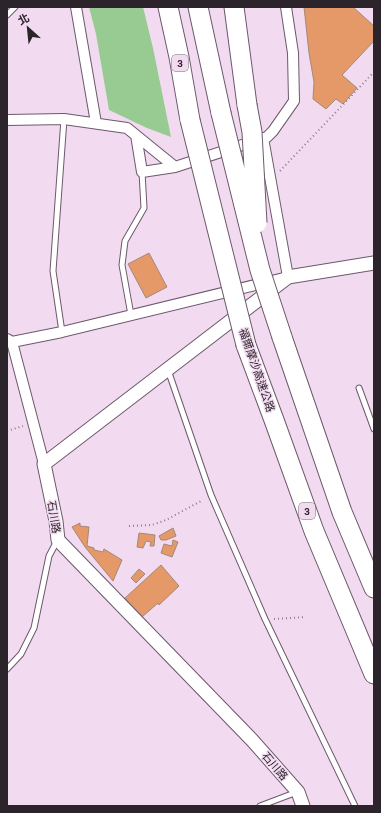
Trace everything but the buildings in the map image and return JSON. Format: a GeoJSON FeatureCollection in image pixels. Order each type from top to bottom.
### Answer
{"type":"FeatureCollection","features":[{"type":"Feature","properties":{"kind":"highway","name":"福爾摩沙高速公路"},"geometry":{"type":"LineString","coordinates":[[168,7],[190,120],[246,345],[314,531],[374,674]]}},
{"type":"Feature","properties":{"kind":"highway"},"geometry":{"type":"LineString","coordinates":[[198,7],[221,113],[260,270],[342,512],[374,588]]}},
{"type":"Feature","properties":{"kind":"highway"},"geometry":{"type":"LineString","coordinates":[[234,7],[252,132],[260,270]]}},
{"type":"Feature","properties":{"kind":"street"},"geometry":{"type":"LineString","coordinates":[[76,7],[96,123]]}},
{"type":"Feature","properties":{"kind":"street"},"geometry":{"type":"LineString","coordinates":[[136,134],[142,172],[175,167],[267,137],[273,131],[294,101],[293,53],[286,7]]}},
{"type":"Feature","properties":{"kind":"street"},"geometry":{"type":"LineString","coordinates":[[7,120],[64,119],[127,128],[175,167]]}},
{"type":"Feature","properties":{"kind":"street"},"geometry":{"type":"LineString","coordinates":[[263,138],[288,277]]}},
{"type":"Feature","properties":{"kind":"street"},"geometry":{"type":"LineString","coordinates":[[288,277],[44,464],[9,340],[62,332],[288,277],[374,263]]}},
{"type":"Feature","properties":{"kind":"street","name":"石川路"},"geometry":{"type":"LineString","coordinates":[[44,464],[56,521],[58,540],[252,740],[298,792],[303,806]]}},
{"type":"Feature","properties":{"kind":"lane"},"geometry":{"type":"LineString","coordinates":[[7,16],[15,7]]}},
{"type":"Feature","properties":{"kind":"lane"},"geometry":{"type":"LineString","coordinates":[[62,332],[53,271],[64,119]]}},
{"type":"Feature","properties":{"kind":"lane"},"geometry":{"type":"LineString","coordinates":[[131,315],[122,266],[125,242],[144,208],[142,172]]}},
{"type":"Feature","properties":{"kind":"lane"},"geometry":{"type":"LineString","coordinates":[[168,369],[212,495],[265,619],[355,806]]}},
{"type":"Feature","properties":{"kind":"lane"},"geometry":{"type":"LineString","coordinates":[[359,388],[374,429]]}},
{"type":"Feature","properties":{"kind":"lane"},"geometry":{"type":"LineString","coordinates":[[7,669],[21,654],[34,628],[49,556],[58,540]]}},
{"type":"Feature","properties":{"kind":"lane"},"geometry":{"type":"LineString","coordinates":[[260,806],[298,792]]}},
{"type":"Feature","properties":{"kind":"path"},"geometry":{"type":"LineString","coordinates":[[271,180],[374,72]]}},
{"type":"Feature","properties":{"kind":"path"},"geometry":{"type":"LineString","coordinates":[[7,430],[32,423]]}},
{"type":"Feature","properties":{"kind":"path"},"geometry":{"type":"LineString","coordinates":[[129,526],[152,525],[166,520],[212,495]]}},
{"type":"Feature","properties":{"kind":"path"},"geometry":{"type":"LineString","coordinates":[[265,619],[306,617]]}},
{"type":"Feature","properties":{"kind":"green space"},"geometry":{"type":"Polygon","coordinates":[[[89,7],[143,7],[171,137],[147,128],[109,110],[96,34],[89,7]]]}}]}
